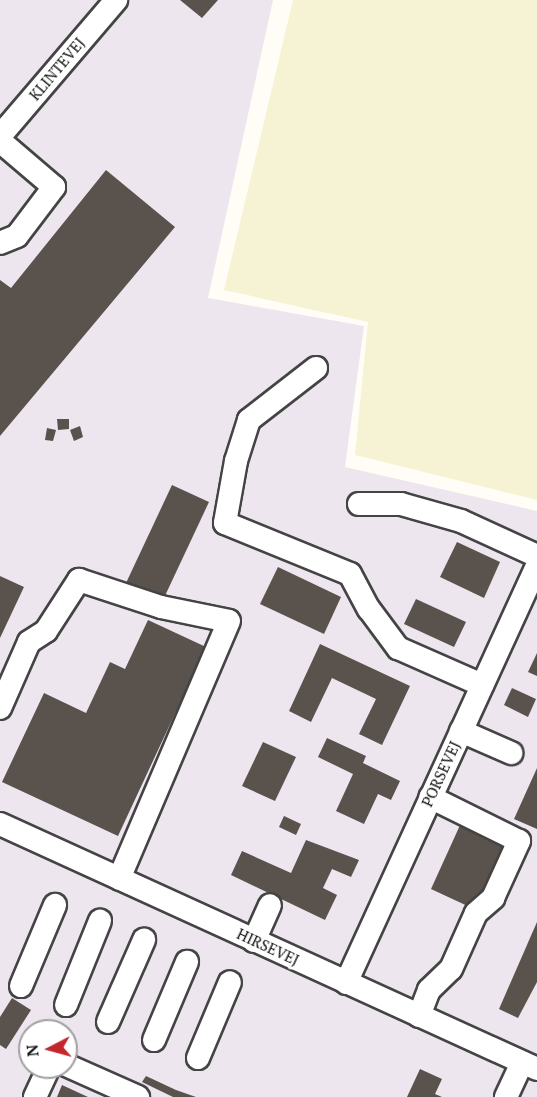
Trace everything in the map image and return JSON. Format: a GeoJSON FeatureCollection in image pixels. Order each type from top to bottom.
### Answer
{"type":"FeatureCollection","features":[{"type":"Feature","properties":{"kind":"street","name":"KLINTEVEJ"},"geometry":{"type":"LineString","coordinates":[[0,136],[115,1]]}},
{"type":"Feature","properties":{"kind":"street"},"geometry":{"type":"LineString","coordinates":[[0,141],[54,187],[17,236],[0,243]]}},
{"type":"Feature","properties":{"kind":"street"},"geometry":{"type":"LineString","coordinates":[[316,368],[249,420],[236,461],[225,523],[350,574],[369,609],[398,648],[482,685]]}},
{"type":"Feature","properties":{"kind":"street"},"geometry":{"type":"LineString","coordinates":[[360,504],[401,504],[461,521],[537,556]]}},
{"type":"Feature","properties":{"kind":"street","name":"PORSEVEJ"},"geometry":{"type":"LineString","coordinates":[[346,983],[537,565]]}},
{"type":"Feature","properties":{"kind":"street"},"geometry":{"type":"LineString","coordinates":[[0,708],[28,642],[46,631],[80,580],[161,607],[229,621],[119,879]]}},
{"type":"Feature","properties":{"kind":"street"},"geometry":{"type":"LineString","coordinates":[[461,731],[512,753]]}},
{"type":"Feature","properties":{"kind":"street"},"geometry":{"type":"LineString","coordinates":[[419,1016],[429,990],[451,969],[476,914],[493,898],[519,841],[430,797]]}},
{"type":"Feature","properties":{"kind":"street","name":"HIRSEVEJ"},"geometry":{"type":"LineString","coordinates":[[0,824],[529,1066]]}},
{"type":"Feature","properties":{"kind":"street"},"geometry":{"type":"LineString","coordinates":[[21,986],[55,905]]}},
{"type":"Feature","properties":{"kind":"street"},"geometry":{"type":"LineString","coordinates":[[254,940],[270,905]]}},
{"type":"Feature","properties":{"kind":"street"},"geometry":{"type":"LineString","coordinates":[[66,1005],[100,921]]}},
{"type":"Feature","properties":{"kind":"street"},"geometry":{"type":"LineString","coordinates":[[108,1022],[144,940]]}},
{"type":"Feature","properties":{"kind":"street"},"geometry":{"type":"LineString","coordinates":[[154,1040],[187,962]]}},
{"type":"Feature","properties":{"kind":"street"},"geometry":{"type":"LineString","coordinates":[[198,1058],[230,982]]}},
{"type":"Feature","properties":{"kind":"street"},"geometry":{"type":"LineString","coordinates":[[506,1097],[529,1066]]}},
{"type":"Feature","properties":{"kind":"street"},"geometry":{"type":"LineString","coordinates":[[78,1070],[138,1097]]}},
{"type":"Feature","properties":{"kind":"street"},"geometry":{"type":"LineString","coordinates":[[35,1097],[43,1079]]}},
{"type":"Feature","properties":{"kind":"shaded area"},"geometry":{"type":"Polygon","coordinates":[[[0,0],[273,0],[208,298],[364,326],[345,467],[537,511],[537,1097],[0,1097],[0,0]]]}},
{"type":"Feature","properties":{"kind":"shaded area"},"geometry":{"type":"Polygon","coordinates":[[[293,0],[537,0],[537,500],[355,455],[368,322],[224,290],[293,0]]]}},
{"type":"Feature","properties":{"kind":"building"},"geometry":{"type":"Polygon","coordinates":[[[180,0],[218,0],[202,18],[180,0]]]}},
{"type":"Feature","properties":{"kind":"building"},"geometry":{"type":"Polygon","coordinates":[[[106,170],[175,227],[0,436],[0,280],[11,288],[106,170]]]}},
{"type":"Feature","properties":{"kind":"building"},"geometry":{"type":"Polygon","coordinates":[[[57,419],[69,419],[69,429],[58,430],[57,419]]]}},
{"type":"Feature","properties":{"kind":"building"},"geometry":{"type":"Polygon","coordinates":[[[80,426],[83,437],[74,441],[70,430],[80,426]]]}},
{"type":"Feature","properties":{"kind":"building"},"geometry":{"type":"Polygon","coordinates":[[[47,428],[56,430],[53,441],[45,440],[47,428]]]}},
{"type":"Feature","properties":{"kind":"building"},"geometry":{"type":"Polygon","coordinates":[[[172,485],[209,502],[163,600],[126,583],[172,485]]]}},
{"type":"Feature","properties":{"kind":"building"},"geometry":{"type":"Polygon","coordinates":[[[457,542],[500,562],[484,598],[440,577],[457,542]]]}},
{"type":"Feature","properties":{"kind":"building"},"geometry":{"type":"Polygon","coordinates":[[[278,567],[341,597],[324,634],[260,604],[278,567]]]}},
{"type":"Feature","properties":{"kind":"building"},"geometry":{"type":"Polygon","coordinates":[[[0,576],[24,587],[0,638],[0,576]]]}},
{"type":"Feature","properties":{"kind":"building"},"geometry":{"type":"Polygon","coordinates":[[[416,599],[466,622],[454,647],[404,624],[416,599]]]}},
{"type":"Feature","properties":{"kind":"building"},"geometry":{"type":"Polygon","coordinates":[[[148,620],[206,647],[118,836],[2,782],[44,693],[86,713],[110,662],[125,669],[148,620]]]}},
{"type":"Feature","properties":{"kind":"building"},"geometry":{"type":"Polygon","coordinates":[[[320,644],[410,686],[382,745],[359,734],[376,699],[332,678],[311,722],[289,711],[320,644]]]}},
{"type":"Feature","properties":{"kind":"building"},"geometry":{"type":"Polygon","coordinates":[[[537,653],[537,676],[528,672],[537,653]]]}},
{"type":"Feature","properties":{"kind":"building"},"geometry":{"type":"Polygon","coordinates":[[[512,688],[536,699],[528,717],[504,705],[512,688]]]}},
{"type":"Feature","properties":{"kind":"building"},"geometry":{"type":"Polygon","coordinates":[[[327,738],[366,756],[363,763],[400,781],[391,800],[378,794],[364,824],[336,811],[353,774],[318,757],[327,738]]]}},
{"type":"Feature","properties":{"kind":"building"},"geometry":{"type":"Polygon","coordinates":[[[263,742],[296,757],[275,801],[242,786],[263,742]]]}},
{"type":"Feature","properties":{"kind":"building"},"geometry":{"type":"Polygon","coordinates":[[[537,768],[537,829],[514,819],[537,768]]]}},
{"type":"Feature","properties":{"kind":"building"},"geometry":{"type":"Polygon","coordinates":[[[284,816],[301,824],[296,835],[279,827],[284,816]]]}},
{"type":"Feature","properties":{"kind":"building"},"geometry":{"type":"Polygon","coordinates":[[[461,823],[504,843],[474,909],[431,889],[461,823]]]}},
{"type":"Feature","properties":{"kind":"building"},"geometry":{"type":"Polygon","coordinates":[[[306,840],[359,860],[351,877],[332,869],[323,888],[337,895],[325,920],[231,875],[242,851],[291,873],[306,840]]]}},
{"type":"Feature","properties":{"kind":"building"},"geometry":{"type":"Polygon","coordinates":[[[537,922],[537,982],[518,1018],[499,1009],[537,922]]]}},
{"type":"Feature","properties":{"kind":"building"},"geometry":{"type":"Polygon","coordinates":[[[12,998],[31,1010],[25,1019],[18,1019],[18,1030],[6,1049],[0,1045],[0,1017],[12,998]]]}},
{"type":"Feature","properties":{"kind":"building"},"geometry":{"type":"Polygon","coordinates":[[[420,1069],[442,1079],[435,1094],[442,1097],[407,1097],[420,1069]]]}},
{"type":"Feature","properties":{"kind":"building"},"geometry":{"type":"Polygon","coordinates":[[[146,1076],[196,1097],[173,1097],[142,1082],[146,1076]]]}},
{"type":"Feature","properties":{"kind":"building"},"geometry":{"type":"Polygon","coordinates":[[[62,1085],[88,1097],[57,1097],[62,1085]]]}}]}
